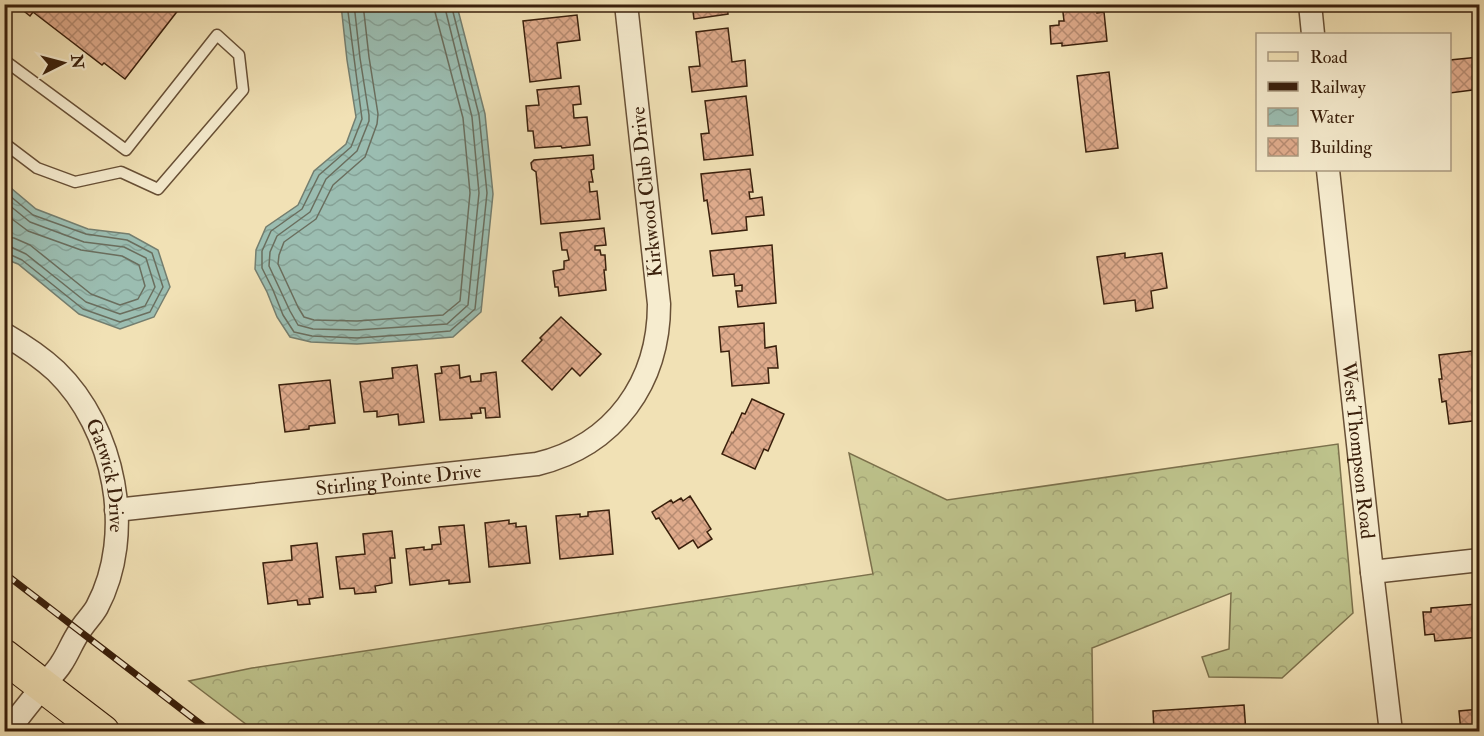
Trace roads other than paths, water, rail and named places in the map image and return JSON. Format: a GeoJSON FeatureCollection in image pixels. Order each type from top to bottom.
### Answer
{"type":"FeatureCollection","features":[{"type":"Feature","properties":{"kind":"main road"},"geometry":{"type":"LineString","coordinates":[[4,656],[104,732]]}},
{"type":"Feature","properties":{"kind":"street","name":"Kirkwood Club Drive"},"geometry":{"type":"LineString","coordinates":[[626,4],[659,304],[659,322],[654,350],[644,378]]}},
{"type":"Feature","properties":{"kind":"street"},"geometry":{"type":"LineString","coordinates":[[1310,4],[1313,33]]}},
{"type":"Feature","properties":{"kind":"street","name":"West Thompson Road"},"geometry":{"type":"LineString","coordinates":[[1328,171],[1391,732]]}},
{"type":"Feature","properties":{"kind":"street","name":"Gatwick Drive"},"geometry":{"type":"LineString","coordinates":[[4,334],[36,354],[57,372],[84,406],[107,456],[113,483],[117,526],[115,553],[104,593],[97,608],[79,631],[60,665],[7,732]]}},
{"type":"Feature","properties":{"kind":"street","name":"Stirling Pointe Drive"},"geometry":{"type":"LineString","coordinates":[[116,510],[525,466],[543,462],[571,452],[600,434],[632,400],[644,378]]}},
{"type":"Feature","properties":{"kind":"street"},"geometry":{"type":"LineString","coordinates":[[1372,572],[1479,560]]}},
{"type":"Feature","properties":{"kind":"lane"},"geometry":{"type":"LineString","coordinates":[[4,60],[126,150],[217,35],[239,55],[243,90],[158,189],[121,172],[75,182],[37,168],[4,143]]}},
{"type":"Feature","properties":{"kind":"water"},"geometry":{"type":"Polygon","coordinates":[[[456,4],[457,6],[485,114],[493,194],[481,312],[453,337],[357,344],[311,342],[290,337],[277,317],[255,269],[256,250],[266,227],[298,205],[314,171],[346,144],[356,117],[341,5],[456,4]]]}},
{"type":"Feature","properties":{"kind":"water"},"geometry":{"type":"Polygon","coordinates":[[[5,183],[36,209],[88,229],[129,234],[158,250],[170,287],[154,317],[120,329],[79,314],[18,264],[5,259],[5,183]]]}},
{"type":"Feature","properties":{"kind":"railway"},"geometry":{"type":"LineString","coordinates":[[4,573],[211,732]]}}]}
